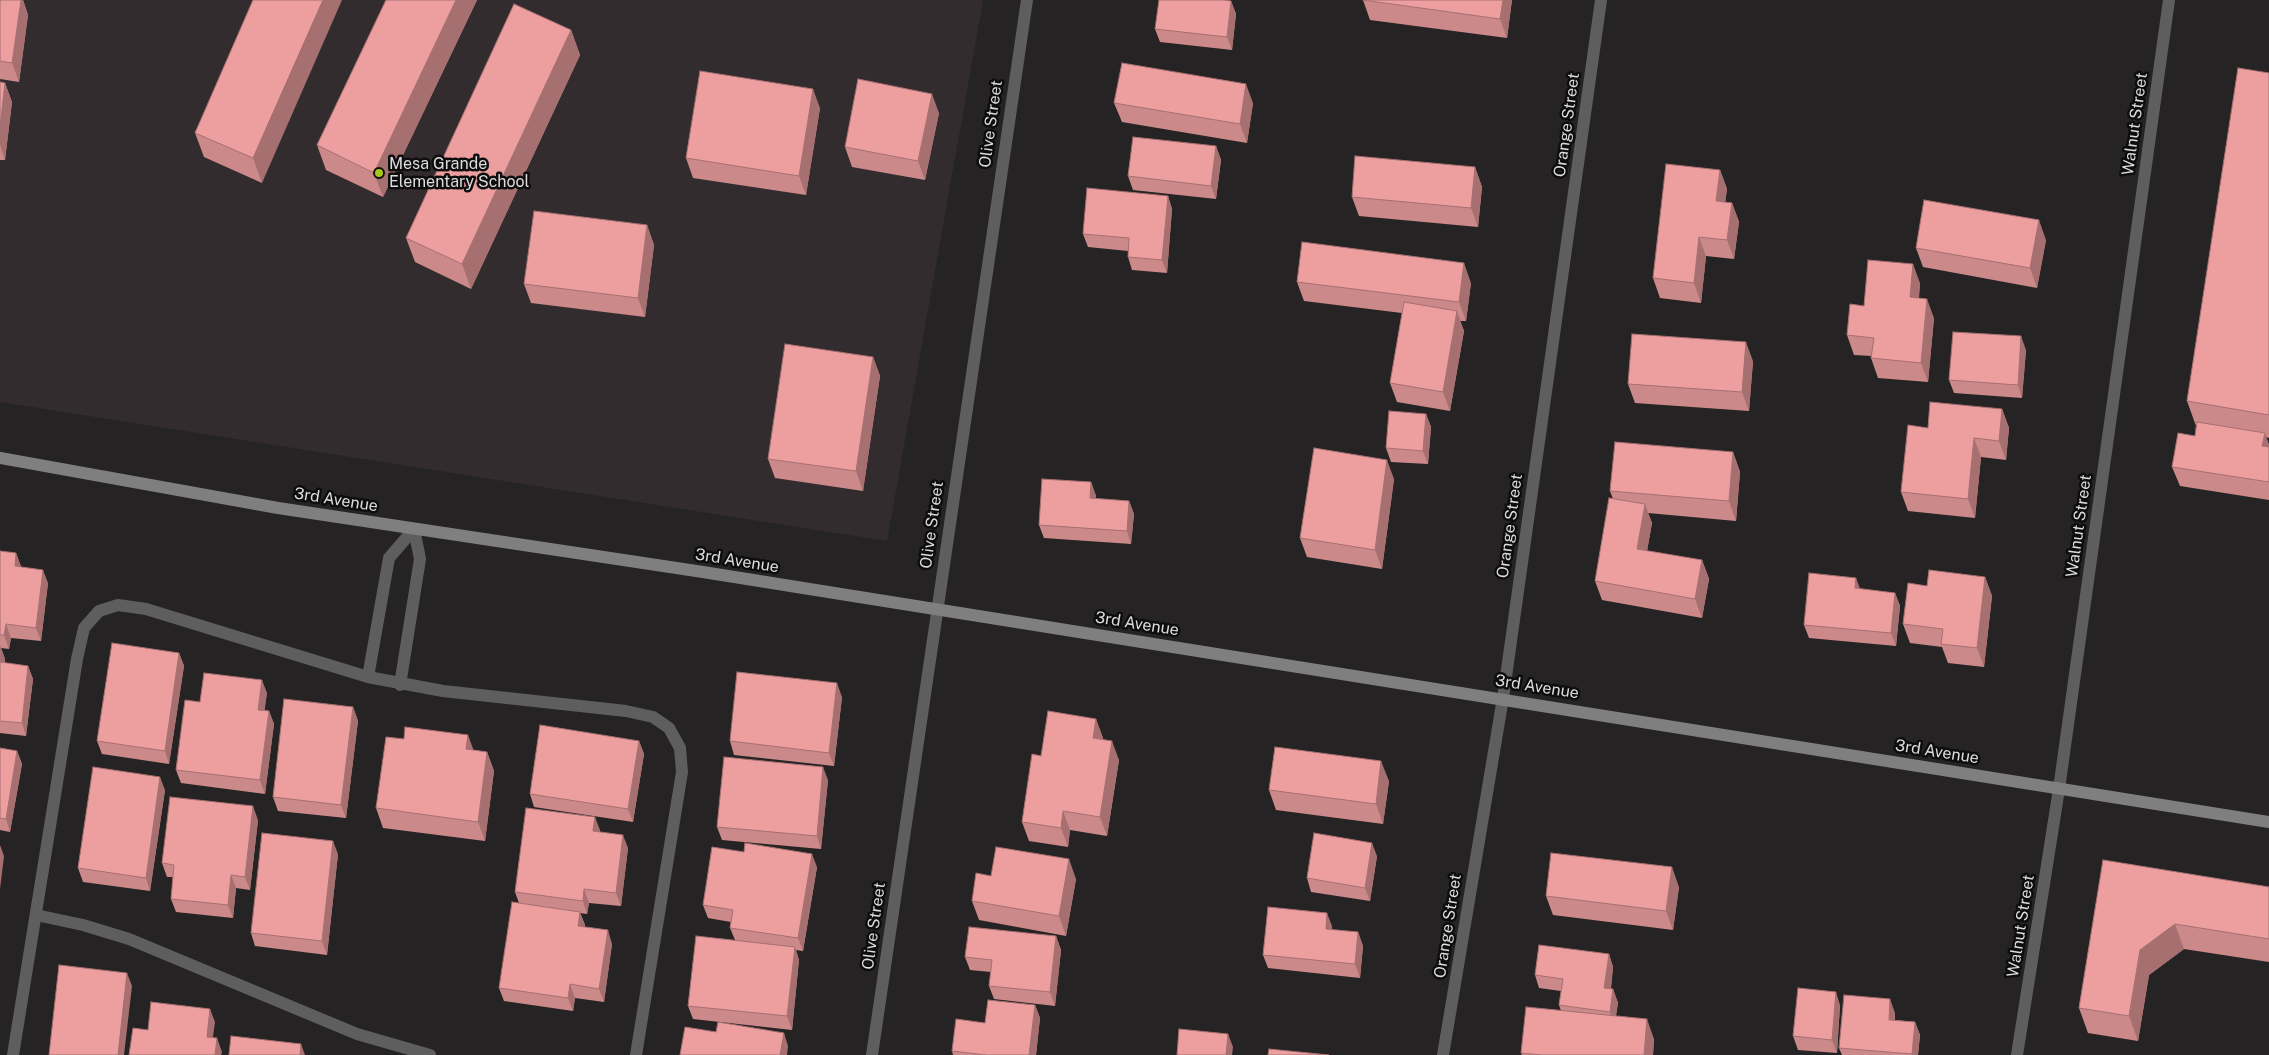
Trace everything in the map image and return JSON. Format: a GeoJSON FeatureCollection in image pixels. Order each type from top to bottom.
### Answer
{"type":"FeatureCollection","features":[{"type":"Feature","properties":{"kind":"street","name":"Olive Street"},"geometry":{"type":"LineString","coordinates":[[872,1055],[1027,0]]}},
{"type":"Feature","properties":{"kind":"street","name":"Orange Street"},"geometry":{"type":"LineString","coordinates":[[1443,1055],[1503,698],[1601,0]]}},
{"type":"Feature","properties":{"kind":"street","name":"Walnut Street"},"geometry":{"type":"LineString","coordinates":[[2017,1055],[2059,789],[2168,0]]}},
{"type":"Feature","properties":{"kind":"street","name":"3rd Avenue"},"geometry":{"type":"LineString","coordinates":[[0,458],[269,506],[703,572],[1503,698],[2269,822]]}},
{"type":"Feature","properties":{"kind":"street"},"geometry":{"type":"LineString","coordinates":[[368,677],[389,558],[414,529]]}},
{"type":"Feature","properties":{"kind":"street"},"geometry":{"type":"LineString","coordinates":[[400,685],[420,559],[414,529]]}},
{"type":"Feature","properties":{"kind":"street"},"geometry":{"type":"LineString","coordinates":[[13,1055],[77,659],[84,628],[99,611],[118,605],[146,609],[368,677],[400,685],[626,711],[653,717],[669,728],[680,748],[682,772],[636,1055]]}},
{"type":"Feature","properties":{"kind":"street"},"geometry":{"type":"LineString","coordinates":[[36,915],[83,925],[129,940],[357,1034],[430,1055]]}},
{"type":"Feature","properties":{"kind":"shaded area"},"geometry":{"type":"Polygon","coordinates":[[[0,0],[983,0],[887,541],[0,402],[0,0]]]}},
{"type":"Feature","properties":{"kind":"building"},"geometry":{"type":"Polygon","coordinates":[[[0,0],[21,0],[12,63],[0,61],[0,0]]]}},
{"type":"Feature","properties":{"kind":"building"},"geometry":{"type":"Polygon","coordinates":[[[253,0],[323,0],[253,158],[195,133],[253,0]]]}},
{"type":"Feature","properties":{"kind":"building"},"geometry":{"type":"Polygon","coordinates":[[[386,0],[456,0],[374,173],[317,145],[386,0]]]}},
{"type":"Feature","properties":{"kind":"building"},"geometry":{"type":"Polygon","coordinates":[[[1159,0],[1231,1],[1227,37],[1155,29],[1159,0]]]}},
{"type":"Feature","properties":{"kind":"building"},"geometry":{"type":"Polygon","coordinates":[[[1363,0],[1503,0],[1500,19],[1363,0]]]}},
{"type":"Feature","properties":{"kind":"building"},"geometry":{"type":"Polygon","coordinates":[[[514,4],[571,30],[462,264],[406,238],[514,4]]]}},
{"type":"Feature","properties":{"kind":"building"},"geometry":{"type":"Polygon","coordinates":[[[1122,63],[1246,84],[1240,124],[1114,103],[1122,63]]]}},
{"type":"Feature","properties":{"kind":"building"},"geometry":{"type":"Polygon","coordinates":[[[2238,68],[2269,73],[2269,415],[2187,401],[2238,68]]]}},
{"type":"Feature","properties":{"kind":"building"},"geometry":{"type":"Polygon","coordinates":[[[700,71],[813,89],[799,176],[686,158],[700,71]]]}},
{"type":"Feature","properties":{"kind":"building"},"geometry":{"type":"Polygon","coordinates":[[[858,79],[932,94],[918,161],[845,147],[858,79]]]}},
{"type":"Feature","properties":{"kind":"building"},"geometry":{"type":"Polygon","coordinates":[[[0,82],[5,83],[0,127],[0,82]]]}},
{"type":"Feature","properties":{"kind":"building"},"geometry":{"type":"Polygon","coordinates":[[[1133,137],[1216,146],[1211,186],[1128,176],[1133,137]]]}},
{"type":"Feature","properties":{"kind":"building"},"geometry":{"type":"Polygon","coordinates":[[[1355,156],[1475,167],[1471,208],[1352,197],[1355,156]]]}},
{"type":"Feature","properties":{"kind":"building"},"geometry":{"type":"Polygon","coordinates":[[[1666,164],[1720,170],[1716,201],[1732,203],[1727,240],[1699,237],[1694,283],[1653,278],[1666,164]]]}},
{"type":"Feature","properties":{"kind":"building"},"geometry":{"type":"Polygon","coordinates":[[[1087,188],[1168,196],[1162,260],[1128,257],[1129,238],[1083,234],[1087,188]]]}},
{"type":"Feature","properties":{"kind":"building"},"geometry":{"type":"Polygon","coordinates":[[[1924,200],[2039,220],[2030,268],[1916,248],[1924,200]]]}},
{"type":"Feature","properties":{"kind":"building"},"geometry":{"type":"Polygon","coordinates":[[[534,211],[647,225],[638,298],[524,284],[534,211]]]}},
{"type":"Feature","properties":{"kind":"building"},"geometry":{"type":"Polygon","coordinates":[[[1302,242],[1464,263],[1459,302],[1297,282],[1302,242]]]}},
{"type":"Feature","properties":{"kind":"building"},"geometry":{"type":"Polygon","coordinates":[[[1868,260],[1913,264],[1910,297],[1927,299],[1921,363],[1871,358],[1874,338],[1847,335],[1850,304],[1864,306],[1868,260]]]}},
{"type":"Feature","properties":{"kind":"building"},"geometry":{"type":"Polygon","coordinates":[[[1404,302],[1457,311],[1443,392],[1390,383],[1404,302]]]}},
{"type":"Feature","properties":{"kind":"building"},"geometry":{"type":"Polygon","coordinates":[[[1953,332],[2021,336],[2018,385],[1949,380],[1953,332]]]}},
{"type":"Feature","properties":{"kind":"building"},"geometry":{"type":"Polygon","coordinates":[[[1632,334],[1746,342],[1742,392],[1628,384],[1632,334]]]}},
{"type":"Feature","properties":{"kind":"building"},"geometry":{"type":"Polygon","coordinates":[[[785,344],[873,357],[856,471],[768,459],[785,344]]]}},
{"type":"Feature","properties":{"kind":"building"},"geometry":{"type":"Polygon","coordinates":[[[1930,402],[2002,409],[1999,441],[1974,438],[1968,499],[1901,492],[1908,425],[1928,428],[1930,402]]]}},
{"type":"Feature","properties":{"kind":"building"},"geometry":{"type":"Polygon","coordinates":[[[1389,411],[1426,414],[1423,451],[1386,448],[1389,411]]]}},
{"type":"Feature","properties":{"kind":"building"},"geometry":{"type":"Polygon","coordinates":[[[2197,422],[2265,433],[2262,446],[2269,447],[2269,482],[2172,467],[2178,433],[2195,436],[2197,422]]]}},
{"type":"Feature","properties":{"kind":"building"},"geometry":{"type":"Polygon","coordinates":[[[1615,442],[1733,452],[1729,501],[1610,491],[1615,442]]]}},
{"type":"Feature","properties":{"kind":"building"},"geometry":{"type":"Polygon","coordinates":[[[1314,448],[1387,460],[1375,550],[1300,538],[1314,448]]]}},
{"type":"Feature","properties":{"kind":"building"},"geometry":{"type":"Polygon","coordinates":[[[1042,479],[1091,482],[1090,498],[1129,501],[1127,531],[1039,525],[1042,479]]]}},
{"type":"Feature","properties":{"kind":"building"},"geometry":{"type":"Polygon","coordinates":[[[1609,498],[1645,504],[1637,549],[1702,560],[1695,599],[1595,581],[1609,498]]]}},
{"type":"Feature","properties":{"kind":"building"},"geometry":{"type":"Polygon","coordinates":[[[0,551],[16,553],[15,566],[43,570],[36,628],[6,624],[4,635],[0,635],[0,551]]]}},
{"type":"Feature","properties":{"kind":"building"},"geometry":{"type":"Polygon","coordinates":[[[1929,570],[1985,577],[1977,648],[1941,644],[1943,629],[1903,624],[1908,583],[1927,586],[1929,570]]]}},
{"type":"Feature","properties":{"kind":"building"},"geometry":{"type":"Polygon","coordinates":[[[1809,573],[1856,578],[1855,588],[1895,593],[1891,633],[1804,625],[1809,573]]]}},
{"type":"Feature","properties":{"kind":"building"},"geometry":{"type":"Polygon","coordinates":[[[112,643],[179,653],[165,751],[97,741],[112,643]]]}},
{"type":"Feature","properties":{"kind":"building"},"geometry":{"type":"Polygon","coordinates":[[[0,662],[28,666],[22,723],[0,721],[0,662]]]}},
{"type":"Feature","properties":{"kind":"building"},"geometry":{"type":"Polygon","coordinates":[[[737,672],[837,683],[829,753],[730,741],[737,672]]]}},
{"type":"Feature","properties":{"kind":"building"},"geometry":{"type":"Polygon","coordinates":[[[204,673],[262,680],[258,710],[269,711],[260,780],[176,770],[185,700],[200,702],[204,673]]]}},
{"type":"Feature","properties":{"kind":"building"},"geometry":{"type":"Polygon","coordinates":[[[284,699],[353,707],[341,805],[273,797],[284,699]]]}},
{"type":"Feature","properties":{"kind":"building"},"geometry":{"type":"Polygon","coordinates":[[[1048,711],[1096,719],[1093,738],[1112,741],[1100,817],[1063,811],[1061,828],[1022,822],[1032,754],[1041,756],[1048,711]]]}},
{"type":"Feature","properties":{"kind":"building"},"geometry":{"type":"Polygon","coordinates":[[[540,725],[639,741],[628,809],[530,794],[540,725]]]}},
{"type":"Feature","properties":{"kind":"building"},"geometry":{"type":"Polygon","coordinates":[[[405,727],[468,735],[466,749],[487,752],[478,822],[376,808],[386,737],[404,739],[405,727]]]}},
{"type":"Feature","properties":{"kind":"building"},"geometry":{"type":"Polygon","coordinates":[[[1275,747],[1381,761],[1376,804],[1269,790],[1275,747]]]}},
{"type":"Feature","properties":{"kind":"building"},"geometry":{"type":"Polygon","coordinates":[[[0,748],[17,751],[6,819],[0,818],[0,748]]]}},
{"type":"Feature","properties":{"kind":"building"},"geometry":{"type":"Polygon","coordinates":[[[724,757],[823,767],[817,836],[717,827],[724,757]]]}},
{"type":"Feature","properties":{"kind":"building"},"geometry":{"type":"Polygon","coordinates":[[[93,767],[160,777],[146,878],[78,868],[93,767]]]}},
{"type":"Feature","properties":{"kind":"building"},"geometry":{"type":"Polygon","coordinates":[[[170,797],[253,806],[245,877],[231,875],[228,905],[171,899],[174,865],[162,863],[170,797]]]}},
{"type":"Feature","properties":{"kind":"building"},"geometry":{"type":"Polygon","coordinates":[[[526,808],[595,817],[593,831],[623,835],[616,893],[584,889],[583,901],[515,892],[526,808]]]}},
{"type":"Feature","properties":{"kind":"building"},"geometry":{"type":"Polygon","coordinates":[[[262,833],[333,841],[322,941],[251,933],[262,833]]]}},
{"type":"Feature","properties":{"kind":"building"},"geometry":{"type":"Polygon","coordinates":[[[1314,833],[1372,843],[1365,888],[1307,878],[1314,833]]]}},
{"type":"Feature","properties":{"kind":"building"},"geometry":{"type":"Polygon","coordinates":[[[745,843],[812,854],[798,938],[730,928],[733,910],[703,905],[712,847],[744,852],[745,843]]]}},
{"type":"Feature","properties":{"kind":"building"},"geometry":{"type":"Polygon","coordinates":[[[996,847],[1069,859],[1059,916],[972,901],[976,873],[991,876],[996,847]]]}},
{"type":"Feature","properties":{"kind":"building"},"geometry":{"type":"Polygon","coordinates":[[[1551,853],[1672,867],[1666,911],[1546,896],[1551,853]]]}},
{"type":"Feature","properties":{"kind":"building"},"geometry":{"type":"Polygon","coordinates":[[[2103,860],[2269,887],[2269,939],[2175,924],[2140,950],[2129,1016],[2079,1008],[2103,860]]]}},
{"type":"Feature","properties":{"kind":"building"},"geometry":{"type":"Polygon","coordinates":[[[512,902],[580,912],[578,926],[608,930],[599,989],[570,984],[568,998],[499,988],[512,902]]]}},
{"type":"Feature","properties":{"kind":"building"},"geometry":{"type":"Polygon","coordinates":[[[1268,907],[1327,913],[1326,929],[1358,932],[1355,964],[1263,955],[1268,907]]]}},
{"type":"Feature","properties":{"kind":"building"},"geometry":{"type":"Polygon","coordinates":[[[969,927],[1056,936],[1050,992],[989,986],[992,960],[965,957],[969,927]]]}},
{"type":"Feature","properties":{"kind":"building"},"geometry":{"type":"Polygon","coordinates":[[[696,936],[795,947],[787,1016],[688,1006],[696,936]]]}},
{"type":"Feature","properties":{"kind":"building"},"geometry":{"type":"Polygon","coordinates":[[[1539,945],[1609,954],[1604,988],[1613,989],[1610,1012],[1559,1005],[1563,979],[1535,975],[1539,945]]]}},
{"type":"Feature","properties":{"kind":"building"},"geometry":{"type":"Polygon","coordinates":[[[59,965],[127,973],[118,1055],[49,1055],[59,965]]]}},
{"type":"Feature","properties":{"kind":"building"},"geometry":{"type":"Polygon","coordinates":[[[1798,988],[1836,992],[1832,1040],[1793,1036],[1798,988]]]}},
{"type":"Feature","properties":{"kind":"building"},"geometry":{"type":"Polygon","coordinates":[[[1844,995],[1890,999],[1889,1020],[1915,1022],[1912,1054],[1839,1048],[1844,995]]]}},
{"type":"Feature","properties":{"kind":"building"},"geometry":{"type":"Polygon","coordinates":[[[988,1000],[1035,1005],[1029,1055],[986,1055],[952,1051],[956,1019],[985,1023],[988,1000]]]}},
{"type":"Feature","properties":{"kind":"building"},"geometry":{"type":"Polygon","coordinates":[[[151,1002],[210,1009],[207,1037],[217,1038],[215,1055],[129,1055],[133,1028],[148,1030],[151,1002]]]}},
{"type":"Feature","properties":{"kind":"building"},"geometry":{"type":"Polygon","coordinates":[[[1526,1007],[1647,1019],[1644,1055],[1543,1055],[1521,1053],[1526,1007]]]}},
{"type":"Feature","properties":{"kind":"building"},"geometry":{"type":"Polygon","coordinates":[[[718,1022],[784,1033],[780,1055],[680,1055],[685,1027],[716,1032],[718,1022]]]}},
{"type":"Feature","properties":{"kind":"building"},"geometry":{"type":"Polygon","coordinates":[[[1179,1029],[1228,1034],[1226,1055],[1177,1055],[1179,1029]]]}},
{"type":"Feature","properties":{"kind":"building"},"geometry":{"type":"Polygon","coordinates":[[[231,1036],[301,1044],[300,1055],[229,1055],[231,1036]]]}},
{"type":"Feature","properties":{"kind":"building"},"geometry":{"type":"Polygon","coordinates":[[[1269,1049],[1329,1055],[1268,1055],[1269,1049]]]}},
{"type":"Feature","properties":{"kind":"place","name":"Mesa Grande Elementary School"},"geometry":{"type":"Point","coordinates":[379,173]}}]}
